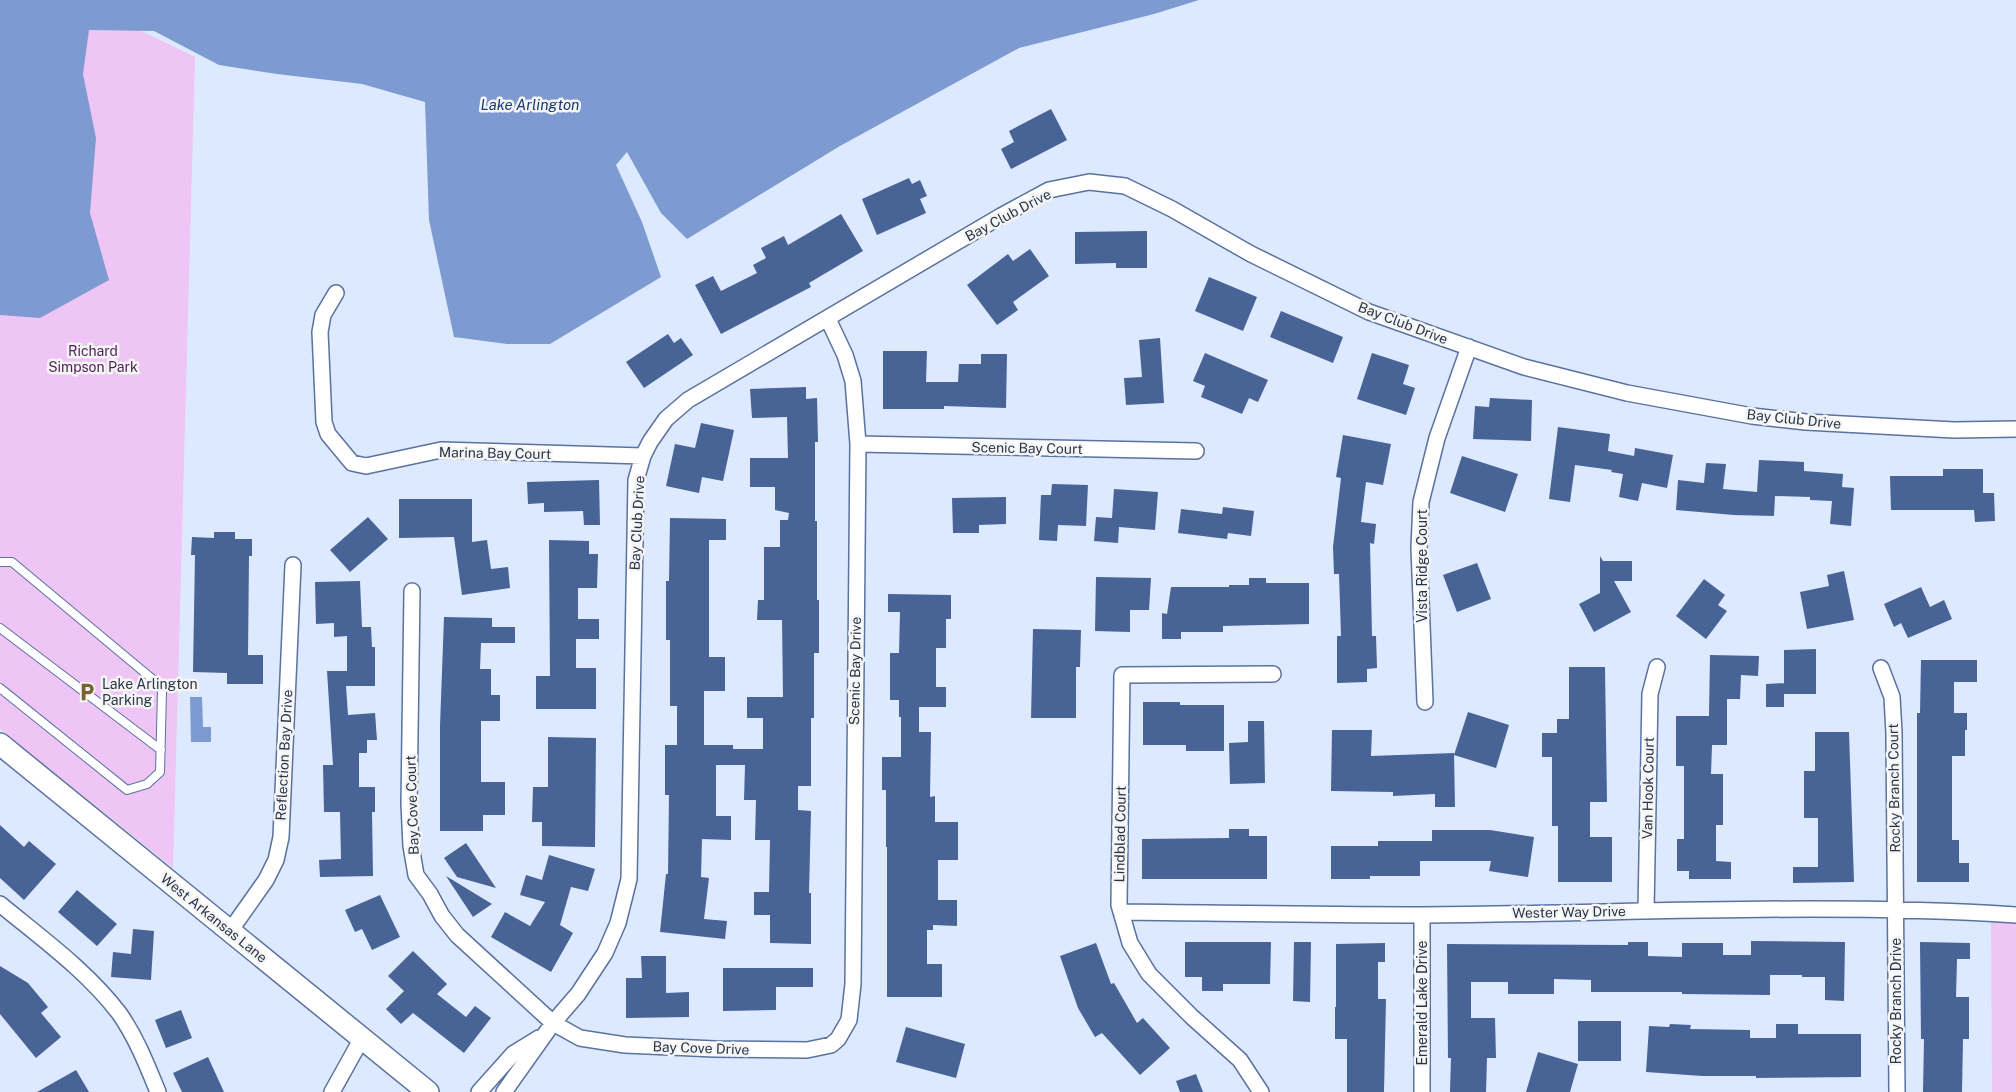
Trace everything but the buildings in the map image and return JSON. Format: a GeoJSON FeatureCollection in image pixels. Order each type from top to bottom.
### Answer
{"type":"FeatureCollection","features":[{"type":"Feature","properties":{"kind":"street","name":"Bay Club Drive"},"geometry":{"type":"LineString","coordinates":[[504,1092],[549,1029],[578,994],[605,953],[618,923],[629,879],[636,480],[643,456],[666,420],[688,400],[1049,190],[1089,182],[1125,186],[1172,209],[1251,254],[1369,312],[1524,367],[1626,393],[1752,416],[1806,422],[1954,430],[2016,429]]}},
{"type":"Feature","properties":{"kind":"street","name":"Marina Bay Court"},"geometry":{"type":"LineString","coordinates":[[336,293],[323,315],[320,332],[324,422],[328,434],[352,463],[366,466],[441,450],[643,456]]}},
{"type":"Feature","properties":{"kind":"street","name":"Scenic Bay Drive"},"geometry":{"type":"LineString","coordinates":[[828,319],[845,355],[853,381],[858,444],[853,984],[848,1020],[845,1028]]}},
{"type":"Feature","properties":{"kind":"street","name":"Vista Ridge Court"},"geometry":{"type":"LineString","coordinates":[[1425,702],[1419,548],[1422,502],[1438,438],[1469,347]]}},
{"type":"Feature","properties":{"kind":"street","name":"Scenic Bay Court"},"geometry":{"type":"LineString","coordinates":[[858,444],[1196,451]]}},
{"type":"Feature","properties":{"kind":"street","name":"Reflection Bay Drive"},"geometry":{"type":"LineString","coordinates":[[230,931],[266,880],[276,860],[281,837],[293,565]]}},
{"type":"Feature","properties":{"kind":"street","name":"Bay Cove Court"},"geometry":{"type":"LineString","coordinates":[[412,591],[409,804],[411,846],[416,875],[430,894],[442,916],[457,935],[549,1029]]}},
{"type":"Feature","properties":{"kind":"street","name":"Van Hook Court"},"geometry":{"type":"LineString","coordinates":[[1646,911],[1650,694],[1657,667]]}},
{"type":"Feature","properties":{"kind":"street","name":"Rocky Branch Court"},"geometry":{"type":"LineString","coordinates":[[1881,668],[1892,697],[1895,910]]}},
{"type":"Feature","properties":{"kind":"street","name":"Lindblad Court"},"geometry":{"type":"LineString","coordinates":[[1261,1092],[1240,1060],[1192,1017],[1149,974],[1130,943],[1119,905],[1122,675],[1272,674]]}},
{"type":"Feature","properties":{"kind":"street","name":"West Arkansas Lane"},"geometry":{"type":"LineString","coordinates":[[0,744],[428,1092]]}},
{"type":"Feature","properties":{"kind":"street"},"geometry":{"type":"LineString","coordinates":[[0,904],[79,970],[119,1013],[142,1053],[158,1092]]}},
{"type":"Feature","properties":{"kind":"street","name":"Wester Way Drive"},"geometry":{"type":"LineString","coordinates":[[1121,912],[1422,915],[1646,911],[1895,910],[2016,915]]}},
{"type":"Feature","properties":{"kind":"street","name":"Rocky Branch Drive"},"geometry":{"type":"LineString","coordinates":[[1895,910],[1897,1092]]}},
{"type":"Feature","properties":{"kind":"street","name":"Emerald Lake Drive"},"geometry":{"type":"LineString","coordinates":[[1422,915],[1422,1092]]}},
{"type":"Feature","properties":{"kind":"street","name":"Bay Cove Drive"},"geometry":{"type":"LineString","coordinates":[[549,1029],[602,1042],[715,1049],[807,1050],[831,1045],[838,1039],[845,1028]]}},
{"type":"Feature","properties":{"kind":"street","name":"Bay Club Drive"},"geometry":{"type":"LineString","coordinates":[[479,1092],[513,1054],[549,1029]]}},
{"type":"Feature","properties":{"kind":"street"},"geometry":{"type":"LineString","coordinates":[[332,1092],[362,1038]]}},
{"type":"Feature","properties":{"kind":"lane"},"geometry":{"type":"LineString","coordinates":[[0,562],[12,562],[156,682],[162,691],[160,772],[147,784],[127,790],[0,688]]}},
{"type":"Feature","properties":{"kind":"lane"},"geometry":{"type":"LineString","coordinates":[[0,628],[161,750]]}},
{"type":"Feature","properties":{"kind":"green space","name":"Richard Simpson Park"},"geometry":{"type":"Polygon","coordinates":[[[77,0],[195,57],[173,868],[0,729],[0,287],[77,0]]]}},
{"type":"Feature","properties":{"kind":"green space"},"geometry":{"type":"Polygon","coordinates":[[[1991,919],[2016,920],[2016,1092],[1992,1092],[1991,919]]]}},
{"type":"Feature","properties":{"kind":"water","name":"Lake Arlington"},"geometry":{"type":"Polygon","coordinates":[[[0,0],[1199,0],[1154,14],[1019,48],[840,146],[687,239],[661,213],[627,152],[616,165],[642,222],[661,277],[550,344],[507,344],[454,337],[429,220],[425,102],[362,84],[219,65],[154,31],[89,30],[83,74],[96,138],[90,213],[109,280],[40,318],[0,315],[0,0]]]}},
{"type":"Feature","properties":{"kind":"water"},"geometry":{"type":"Polygon","coordinates":[[[190,697],[202,697],[203,727],[211,727],[211,742],[191,742],[190,697]]]}},
{"type":"Feature","properties":{"kind":"place","name":"Lake Arlington Parking"},"geometry":{"type":"Point","coordinates":[87,692]}}]}
